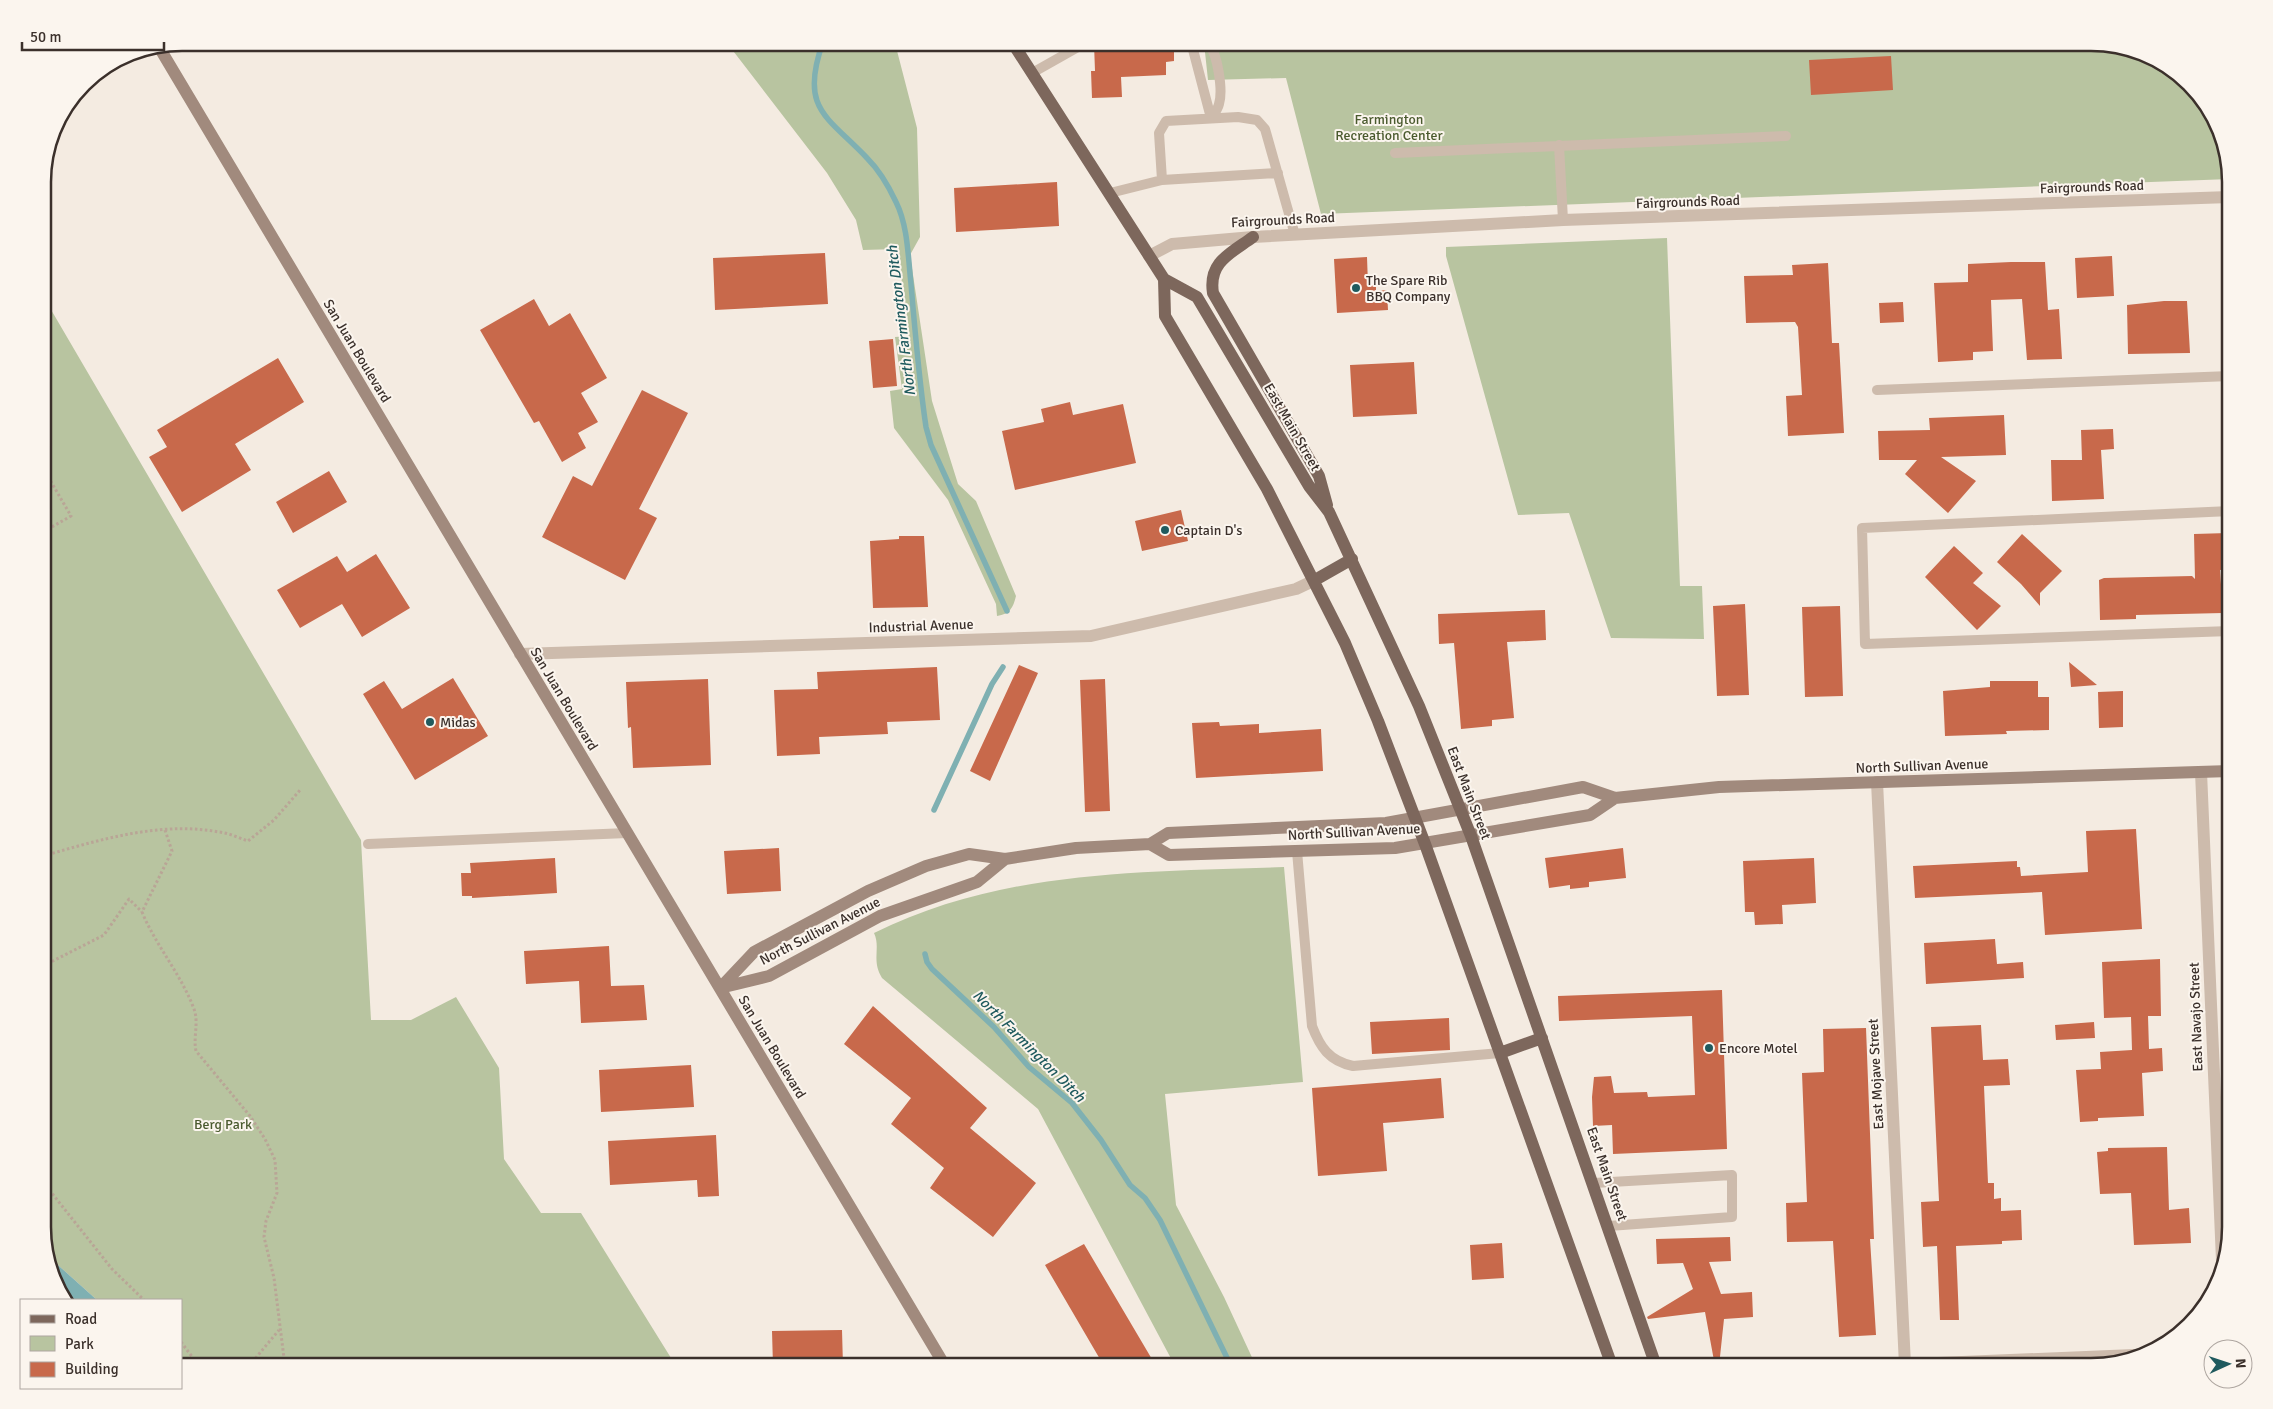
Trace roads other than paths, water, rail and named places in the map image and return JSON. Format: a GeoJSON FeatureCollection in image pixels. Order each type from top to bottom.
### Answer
{"type":"FeatureCollection","features":[{"type":"Feature","properties":{"kind":"main road","name":"East Main Street"},"geometry":{"type":"LineString","coordinates":[[1018,51],[1164,279],[1197,297],[1309,486],[1329,512],[1352,559],[1419,706],[1471,836],[1594,1183],[1653,1358]]}},
{"type":"Feature","properties":{"kind":"main road","name":"San Juan Boulevard"},"geometry":{"type":"LineString","coordinates":[[162,53],[940,1358]]}},
{"type":"Feature","properties":{"kind":"main road"},"geometry":{"type":"LineString","coordinates":[[1253,237],[1225,257],[1216,267],[1212,274],[1213,294],[1319,476],[1329,512]]}},
{"type":"Feature","properties":{"kind":"main road"},"geometry":{"type":"LineString","coordinates":[[1164,279],[1165,316],[1267,489],[1315,580],[1374,712],[1425,844],[1609,1358]]}},
{"type":"Feature","properties":{"kind":"main road"},"geometry":{"type":"LineString","coordinates":[[1315,580],[1352,559]]}},
{"type":"Feature","properties":{"kind":"main road","name":"North Sullivan Avenue"},"geometry":{"type":"LineString","coordinates":[[720,988],[754,952],[868,891],[926,866],[969,854],[1005,859],[1076,848],[1150,844],[1168,833],[1386,823],[1583,787],[1615,798],[1719,787],[2222,771]]}},
{"type":"Feature","properties":{"kind":"main road","name":"North Sullivan Avenue"},"geometry":{"type":"LineString","coordinates":[[1150,844],[1169,855],[1395,848],[1590,815],[1615,798]]}},
{"type":"Feature","properties":{"kind":"main road","name":"North Sullivan Avenue"},"geometry":{"type":"LineString","coordinates":[[720,988],[770,976],[834,939],[880,916],[977,882],[1005,859]]}},
{"type":"Feature","properties":{"kind":"main road"},"geometry":{"type":"LineString","coordinates":[[1500,1053],[1542,1038]]}},
{"type":"Feature","properties":{"kind":"street","name":"Fairgrounds Road"},"geometry":{"type":"LineString","coordinates":[[1149,256],[1172,244],[1295,234],[1563,220],[2221,197]]}},
{"type":"Feature","properties":{"kind":"street","name":"Industrial Avenue"},"geometry":{"type":"LineString","coordinates":[[520,654],[1091,636],[1296,589],[1315,580]]}},
{"type":"Feature","properties":{"kind":"street","name":"East Navajo Street"},"geometry":{"type":"LineString","coordinates":[[2201,772],[2221,1241]]}},
{"type":"Feature","properties":{"kind":"street","name":"East Mojave Street"},"geometry":{"type":"LineString","coordinates":[[1877,782],[1906,1358]]}},
{"type":"Feature","properties":{"kind":"street"},"geometry":{"type":"LineString","coordinates":[[2078,1358],[2109,1357]]}},
{"type":"Feature","properties":{"kind":"lane"},"geometry":{"type":"LineString","coordinates":[[1032,73],[1072,51]]}},
{"type":"Feature","properties":{"kind":"lane"},"geometry":{"type":"LineString","coordinates":[[1193,51],[1211,118]]}},
{"type":"Feature","properties":{"kind":"lane"},"geometry":{"type":"LineString","coordinates":[[1211,118],[1219,104],[1221,86],[1213,51]]}},
{"type":"Feature","properties":{"kind":"lane"},"geometry":{"type":"LineString","coordinates":[[1162,180],[1159,133],[1166,121],[1238,117],[1257,120],[1266,129],[1295,234]]}},
{"type":"Feature","properties":{"kind":"lane"},"geometry":{"type":"LineString","coordinates":[[1395,152],[1786,136]]}},
{"type":"Feature","properties":{"kind":"lane"},"geometry":{"type":"LineString","coordinates":[[1558,146],[1563,220]]}},
{"type":"Feature","properties":{"kind":"lane"},"geometry":{"type":"LineString","coordinates":[[1110,193],[1162,180],[1278,173]]}},
{"type":"Feature","properties":{"kind":"lane"},"geometry":{"type":"LineString","coordinates":[[1877,390],[2221,376]]}},
{"type":"Feature","properties":{"kind":"lane"},"geometry":{"type":"LineString","coordinates":[[2221,511],[1862,528],[1865,644],[2221,631]]}},
{"type":"Feature","properties":{"kind":"lane"},"geometry":{"type":"LineString","coordinates":[[368,844],[627,833]]}},
{"type":"Feature","properties":{"kind":"lane"},"geometry":{"type":"LineString","coordinates":[[1297,851],[1312,1026],[1318,1042],[1328,1056],[1341,1064],[1353,1066],[1500,1053]]}},
{"type":"Feature","properties":{"kind":"lane"},"geometry":{"type":"LineString","coordinates":[[1594,1183],[1732,1175],[1732,1217],[1609,1226]]}},
{"type":"Feature","properties":{"kind":"water"},"geometry":{"type":"Polygon","coordinates":[[[57,1264],[96,1299],[72,1299],[57,1264]]]}},
{"type":"Feature","properties":{"kind":"waterway","name":"North Farmington Ditch"},"geometry":{"type":"LineString","coordinates":[[820,51],[816,64],[814,82],[816,97],[821,109],[829,121],[880,173],[900,211],[907,242],[917,356],[926,427],[931,445],[1007,611]]}},
{"type":"Feature","properties":{"kind":"waterway","name":"North Farmington Ditch"},"geometry":{"type":"LineString","coordinates":[[934,810],[992,684],[1003,667]]}},
{"type":"Feature","properties":{"kind":"waterway","name":"North Farmington Ditch"},"geometry":{"type":"LineString","coordinates":[[925,954],[927,962],[932,969],[994,1027],[1029,1067],[1072,1103],[1101,1140],[1130,1185],[1145,1198],[1160,1220],[1227,1358]]}},
{"type":"Feature","properties":{"kind":"place","name":"The Spare Rib BBQ Company"},"geometry":{"type":"Point","coordinates":[1356,288]}},
{"type":"Feature","properties":{"kind":"place","name":"Captain D's"},"geometry":{"type":"Point","coordinates":[1165,530]}},
{"type":"Feature","properties":{"kind":"place","name":"Midas"},"geometry":{"type":"Point","coordinates":[430,722]}},
{"type":"Feature","properties":{"kind":"place","name":"Encore Motel"},"geometry":{"type":"Point","coordinates":[1709,1048]}},
{"type":"Feature","properties":{"kind":"park label","name":"Farmington Recreation Center"},"geometry":{"type":"Point","coordinates":[1389,128]}},
{"type":"Feature","properties":{"kind":"park label","name":"Berg Park"},"geometry":{"type":"Point","coordinates":[223,1124]}}]}
